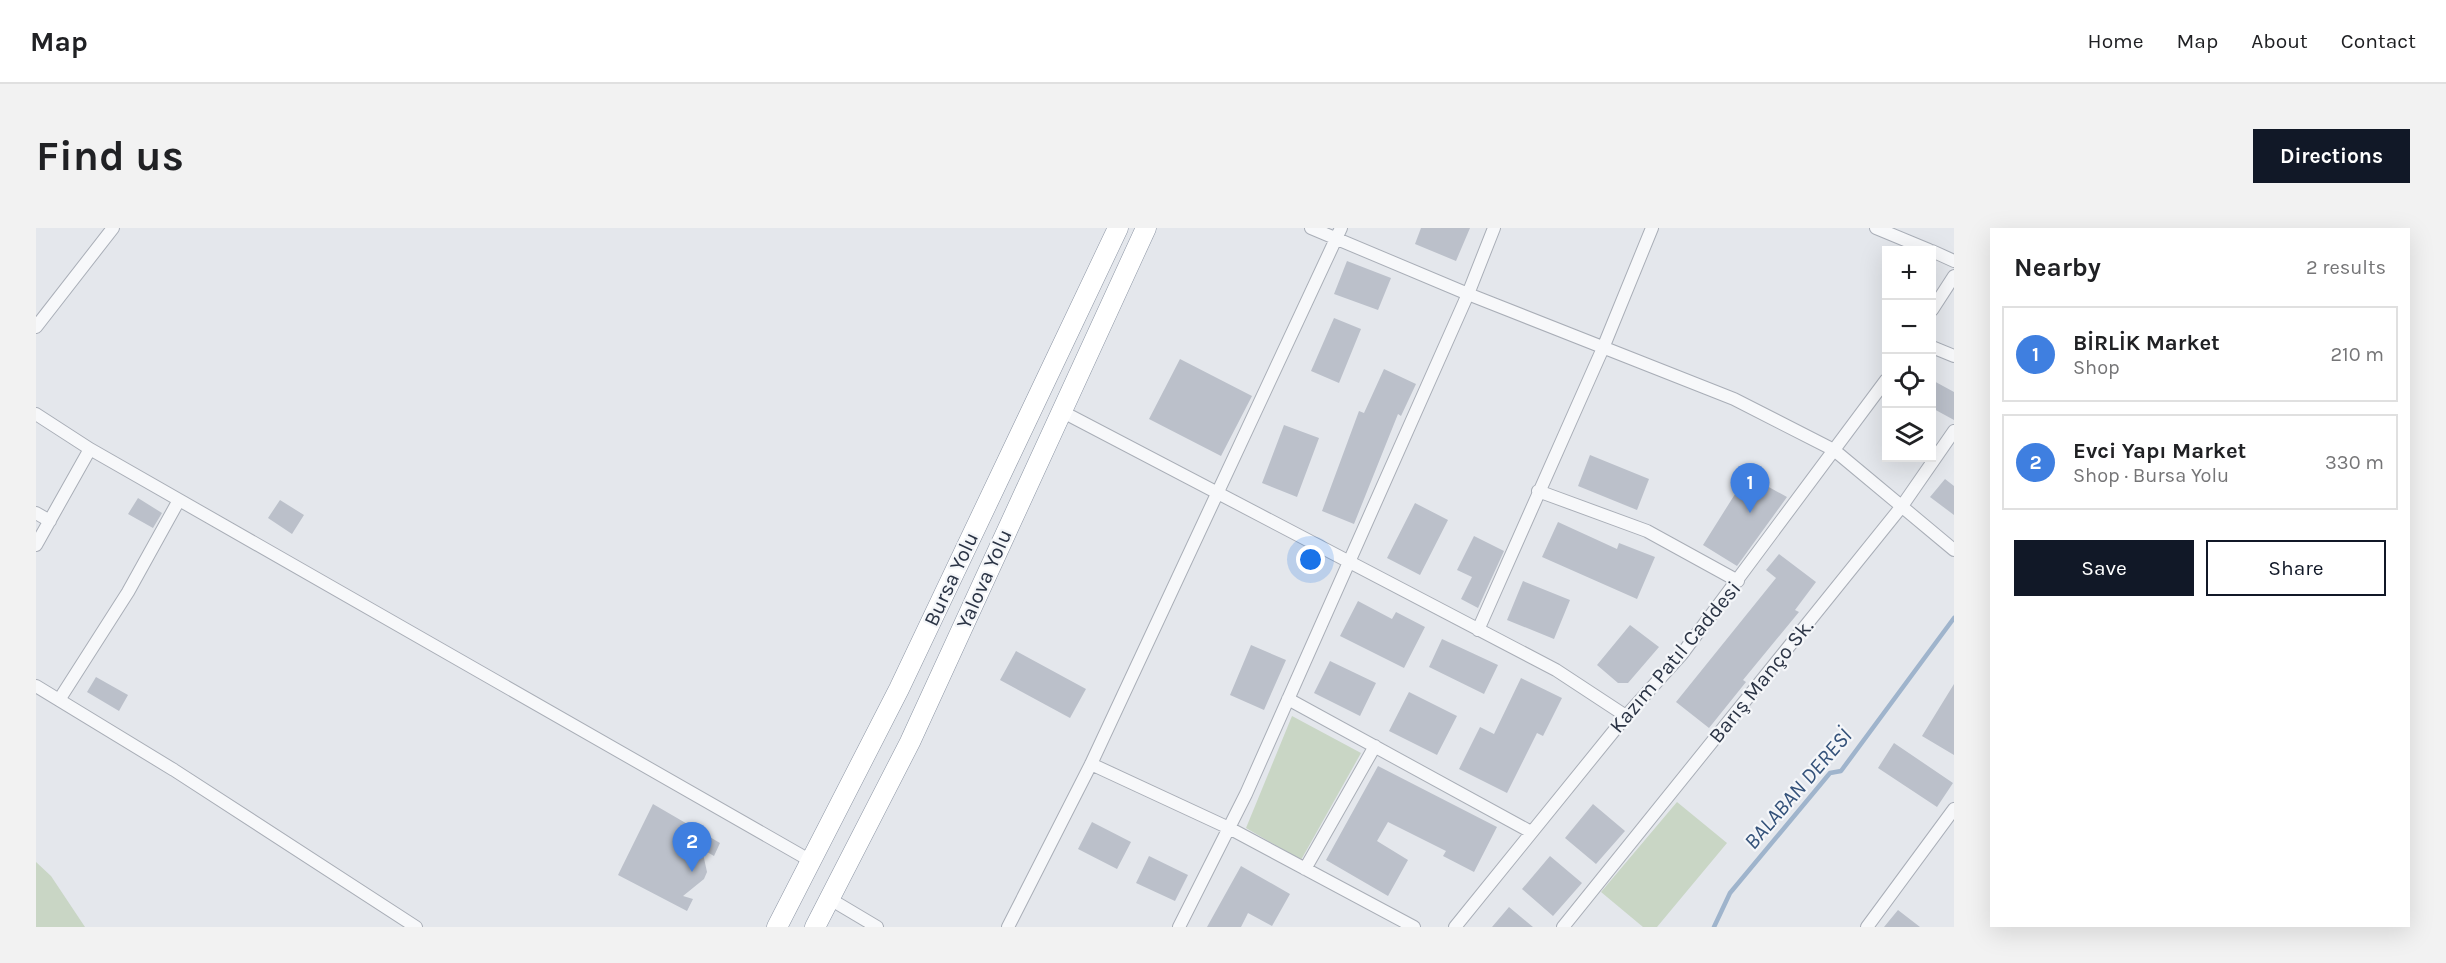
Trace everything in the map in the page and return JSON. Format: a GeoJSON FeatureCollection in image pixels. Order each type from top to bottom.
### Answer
{"type":"FeatureCollection","features":[{"type":"Feature","properties":{"kind":"highway","name":"Bursa Yolu"},"geometry":{"type":"LineString","coordinates":[[777,927],[899,689],[1118,228]]}},
{"type":"Feature","properties":{"kind":"highway","name":"Yalova Yolu"},"geometry":{"type":"LineString","coordinates":[[816,927],[910,742],[1146,228]]}},
{"type":"Feature","properties":{"kind":"street"},"geometry":{"type":"LineString","coordinates":[[36,327],[113,228]]}},
{"type":"Feature","properties":{"kind":"street"},"geometry":{"type":"LineString","coordinates":[[1311,228],[1338,233],[1468,294],[1734,399],[1834,450],[1954,550]]}},
{"type":"Feature","properties":{"kind":"street"},"geometry":{"type":"LineString","coordinates":[[1179,927],[1229,828],[1288,699],[1468,294],[1494,228]]}},
{"type":"Feature","properties":{"kind":"street"},"geometry":{"type":"LineString","coordinates":[[1478,630],[1538,490],[1603,348],[1652,228]]}},
{"type":"Feature","properties":{"kind":"street"},"geometry":{"type":"LineString","coordinates":[[1876,228],[1918,246]]}},
{"type":"Feature","properties":{"kind":"street"},"geometry":{"type":"LineString","coordinates":[[1008,927],[1091,764],[1216,490],[1338,233]]}},
{"type":"Feature","properties":{"kind":"street"},"geometry":{"type":"LineString","coordinates":[[1936,254],[1954,261]]}},
{"type":"Feature","properties":{"kind":"street"},"geometry":{"type":"LineString","coordinates":[[1936,304],[1954,276]]}},
{"type":"Feature","properties":{"kind":"street"},"geometry":{"type":"LineString","coordinates":[[1936,349],[1954,356]]}},
{"type":"Feature","properties":{"kind":"street","name":"Kazım Patıl Caddesi"},"geometry":{"type":"LineString","coordinates":[[1455,927],[1626,716],[1682,654],[1882,387]]}},
{"type":"Feature","properties":{"kind":"street"},"geometry":{"type":"LineString","coordinates":[[1061,411],[1216,490],[1348,563],[1556,670],[1626,716]]}},
{"type":"Feature","properties":{"kind":"street"},"geometry":{"type":"LineString","coordinates":[[36,414],[90,449],[811,861]]}},
{"type":"Feature","properties":{"kind":"street","name":"Barış Manço Sk."},"geometry":{"type":"LineString","coordinates":[[1563,927],[1902,506],[1954,431]]}},
{"type":"Feature","properties":{"kind":"street"},"geometry":{"type":"LineString","coordinates":[[36,545],[90,449]]}},
{"type":"Feature","properties":{"kind":"street"},"geometry":{"type":"LineString","coordinates":[[1538,490],[1647,531],[1738,581]]}},
{"type":"Feature","properties":{"kind":"street"},"geometry":{"type":"LineString","coordinates":[[59,700],[128,592],[179,500]]}},
{"type":"Feature","properties":{"kind":"street"},"geometry":{"type":"LineString","coordinates":[[36,513],[50,521]]}},
{"type":"Feature","properties":{"kind":"street"},"geometry":{"type":"LineString","coordinates":[[36,686],[174,770],[416,927]]}},
{"type":"Feature","properties":{"kind":"street"},"geometry":{"type":"LineString","coordinates":[[1288,699],[1531,832]]}},
{"type":"Feature","properties":{"kind":"street"},"geometry":{"type":"LineString","coordinates":[[1305,869],[1375,746]]}},
{"type":"Feature","properties":{"kind":"street"},"geometry":{"type":"LineString","coordinates":[[1091,764],[1229,828],[1414,927]]}},
{"type":"Feature","properties":{"kind":"street"},"geometry":{"type":"LineString","coordinates":[[1867,927],[1954,809]]}},
{"type":"Feature","properties":{"kind":"street"},"geometry":{"type":"LineString","coordinates":[[830,899],[877,927]]}},
{"type":"Feature","properties":{"kind":"green space"},"geometry":{"type":"Polygon","coordinates":[[[1292,716],[1361,753],[1301,860],[1246,828],[1292,716]]]}},
{"type":"Feature","properties":{"kind":"green space"},"geometry":{"type":"Polygon","coordinates":[[[1677,802],[1727,843],[1657,927],[1643,927],[1601,892],[1677,802]]]}},
{"type":"Feature","properties":{"kind":"green space"},"geometry":{"type":"Polygon","coordinates":[[[36,862],[51,876],[85,927],[36,927],[36,862]]]}},
{"type":"Feature","properties":{"kind":"building"},"geometry":{"type":"Polygon","coordinates":[[[1421,228],[1470,228],[1456,261],[1415,244],[1421,228]]]}},
{"type":"Feature","properties":{"kind":"building"},"geometry":{"type":"Polygon","coordinates":[[[1347,261],[1391,278],[1378,310],[1334,294],[1347,261]]]}},
{"type":"Feature","properties":{"kind":"building"},"geometry":{"type":"Polygon","coordinates":[[[1334,318],[1361,329],[1339,383],[1311,371],[1334,318]]]}},
{"type":"Feature","properties":{"kind":"building"},"geometry":{"type":"Polygon","coordinates":[[[1180,359],[1252,396],[1221,456],[1149,419],[1180,359]]]}},
{"type":"Feature","properties":{"kind":"building"},"geometry":{"type":"Polygon","coordinates":[[[1384,369],[1416,384],[1401,416],[1398,414],[1354,524],[1322,511],[1359,411],[1364,413],[1384,369]]]}},
{"type":"Feature","properties":{"kind":"building"},"geometry":{"type":"Polygon","coordinates":[[[1936,382],[1954,392],[1954,420],[1936,410],[1936,382]]]}},
{"type":"Feature","properties":{"kind":"building"},"geometry":{"type":"Polygon","coordinates":[[[1284,425],[1319,438],[1297,497],[1262,483],[1284,425]]]}},
{"type":"Feature","properties":{"kind":"building"},"geometry":{"type":"Polygon","coordinates":[[[1590,455],[1649,479],[1637,510],[1578,486],[1590,455]]]}},
{"type":"Feature","properties":{"kind":"building"},"geometry":{"type":"Polygon","coordinates":[[[1747,475],[1787,497],[1737,566],[1703,545],[1747,475]]]}},
{"type":"Feature","properties":{"kind":"building"},"geometry":{"type":"Polygon","coordinates":[[[1945,479],[1954,486],[1954,515],[1930,497],[1945,479]]]}},
{"type":"Feature","properties":{"kind":"building"},"geometry":{"type":"Polygon","coordinates":[[[138,498],[162,513],[153,528],[128,514],[138,498]]]}},
{"type":"Feature","properties":{"kind":"building"},"geometry":{"type":"Polygon","coordinates":[[[280,500],[304,515],[292,534],[268,518],[280,500]]]}},
{"type":"Feature","properties":{"kind":"building"},"geometry":{"type":"Polygon","coordinates":[[[1415,503],[1448,520],[1420,575],[1387,558],[1415,503]]]}},
{"type":"Feature","properties":{"kind":"building"},"geometry":{"type":"Polygon","coordinates":[[[1558,522],[1617,549],[1619,543],[1655,557],[1637,599],[1542,557],[1558,522]]]}},
{"type":"Feature","properties":{"kind":"building"},"geometry":{"type":"Polygon","coordinates":[[[1474,536],[1504,551],[1478,608],[1461,599],[1472,577],[1457,570],[1474,536]]]}},
{"type":"Feature","properties":{"kind":"building"},"geometry":{"type":"Polygon","coordinates":[[[1779,554],[1816,582],[1795,610],[1799,612],[1743,680],[1746,682],[1709,728],[1676,702],[1776,578],[1766,570],[1779,554]]]}},
{"type":"Feature","properties":{"kind":"building"},"geometry":{"type":"Polygon","coordinates":[[[1523,581],[1570,600],[1554,639],[1507,620],[1523,581]]]}},
{"type":"Feature","properties":{"kind":"building"},"geometry":{"type":"Polygon","coordinates":[[[1358,601],[1392,619],[1396,612],[1425,627],[1404,668],[1340,636],[1358,601]]]}},
{"type":"Feature","properties":{"kind":"building"},"geometry":{"type":"Polygon","coordinates":[[[1630,625],[1659,647],[1628,683],[1618,683],[1597,665],[1630,625]]]}},
{"type":"Feature","properties":{"kind":"building"},"geometry":{"type":"Polygon","coordinates":[[[1442,639],[1498,665],[1484,694],[1429,667],[1442,639]]]}},
{"type":"Feature","properties":{"kind":"building"},"geometry":{"type":"Polygon","coordinates":[[[1251,645],[1286,660],[1264,710],[1230,695],[1251,645]]]}},
{"type":"Feature","properties":{"kind":"building"},"geometry":{"type":"Polygon","coordinates":[[[1016,651],[1086,689],[1070,718],[1000,680],[1016,651]]]}},
{"type":"Feature","properties":{"kind":"building"},"geometry":{"type":"Polygon","coordinates":[[[1330,661],[1376,683],[1360,716],[1314,693],[1330,661]]]}},
{"type":"Feature","properties":{"kind":"building"},"geometry":{"type":"Polygon","coordinates":[[[96,677],[128,695],[119,711],[87,692],[96,677]]]}},
{"type":"Feature","properties":{"kind":"building"},"geometry":{"type":"Polygon","coordinates":[[[1521,678],[1562,698],[1543,736],[1537,733],[1507,793],[1459,769],[1480,727],[1494,734],[1521,678]]]}},
{"type":"Feature","properties":{"kind":"building"},"geometry":{"type":"Polygon","coordinates":[[[1954,684],[1954,755],[1922,736],[1954,684]]]}},
{"type":"Feature","properties":{"kind":"building"},"geometry":{"type":"Polygon","coordinates":[[[1409,692],[1457,716],[1437,755],[1389,731],[1409,692]]]}},
{"type":"Feature","properties":{"kind":"building"},"geometry":{"type":"Polygon","coordinates":[[[1894,743],[1953,783],[1937,807],[1878,768],[1894,743]]]}},
{"type":"Feature","properties":{"kind":"building"},"geometry":{"type":"Polygon","coordinates":[[[1378,766],[1497,827],[1474,872],[1443,856],[1446,851],[1388,822],[1377,841],[1408,860],[1388,896],[1326,860],[1378,766]]]}},
{"type":"Feature","properties":{"kind":"building"},"geometry":{"type":"Polygon","coordinates":[[[653,804],[720,843],[714,856],[702,849],[707,872],[704,879],[683,896],[693,899],[687,911],[618,875],[653,804]]]}},
{"type":"Feature","properties":{"kind":"building"},"geometry":{"type":"Polygon","coordinates":[[[1593,804],[1625,831],[1596,864],[1565,838],[1593,804]]]}},
{"type":"Feature","properties":{"kind":"building"},"geometry":{"type":"Polygon","coordinates":[[[1092,822],[1131,842],[1117,869],[1078,849],[1092,822]]]}},
{"type":"Feature","properties":{"kind":"building"},"geometry":{"type":"Polygon","coordinates":[[[1149,856],[1188,875],[1175,901],[1136,883],[1149,856]]]}},
{"type":"Feature","properties":{"kind":"building"},"geometry":{"type":"Polygon","coordinates":[[[1550,856],[1582,883],[1553,916],[1522,889],[1550,856]]]}},
{"type":"Feature","properties":{"kind":"building"},"geometry":{"type":"Polygon","coordinates":[[[1241,866],[1290,894],[1272,926],[1248,913],[1241,927],[1207,927],[1241,866]]]}},
{"type":"Feature","properties":{"kind":"building"},"geometry":{"type":"Polygon","coordinates":[[[1509,907],[1533,927],[1492,927],[1509,907]]]}},
{"type":"Feature","properties":{"kind":"building"},"geometry":{"type":"Polygon","coordinates":[[[1898,910],[1920,927],[1884,927],[1898,910]]]}},
{"type":"Feature","properties":{"kind":"waterway","name":"BALABAN DERESİ"},"geometry":{"type":"LineString","coordinates":[[1714,927],[1730,893],[1830,773],[1841,771],[1954,618]]}},
{"type":"Feature","properties":{"kind":"place","name":"BİRLİK Market"},"geometry":{"type":"Point","coordinates":[1750,513]}},
{"type":"Feature","properties":{"kind":"place","name":"Evci Yapı Market"},"geometry":{"type":"Point","coordinates":[692,872]}}]}
